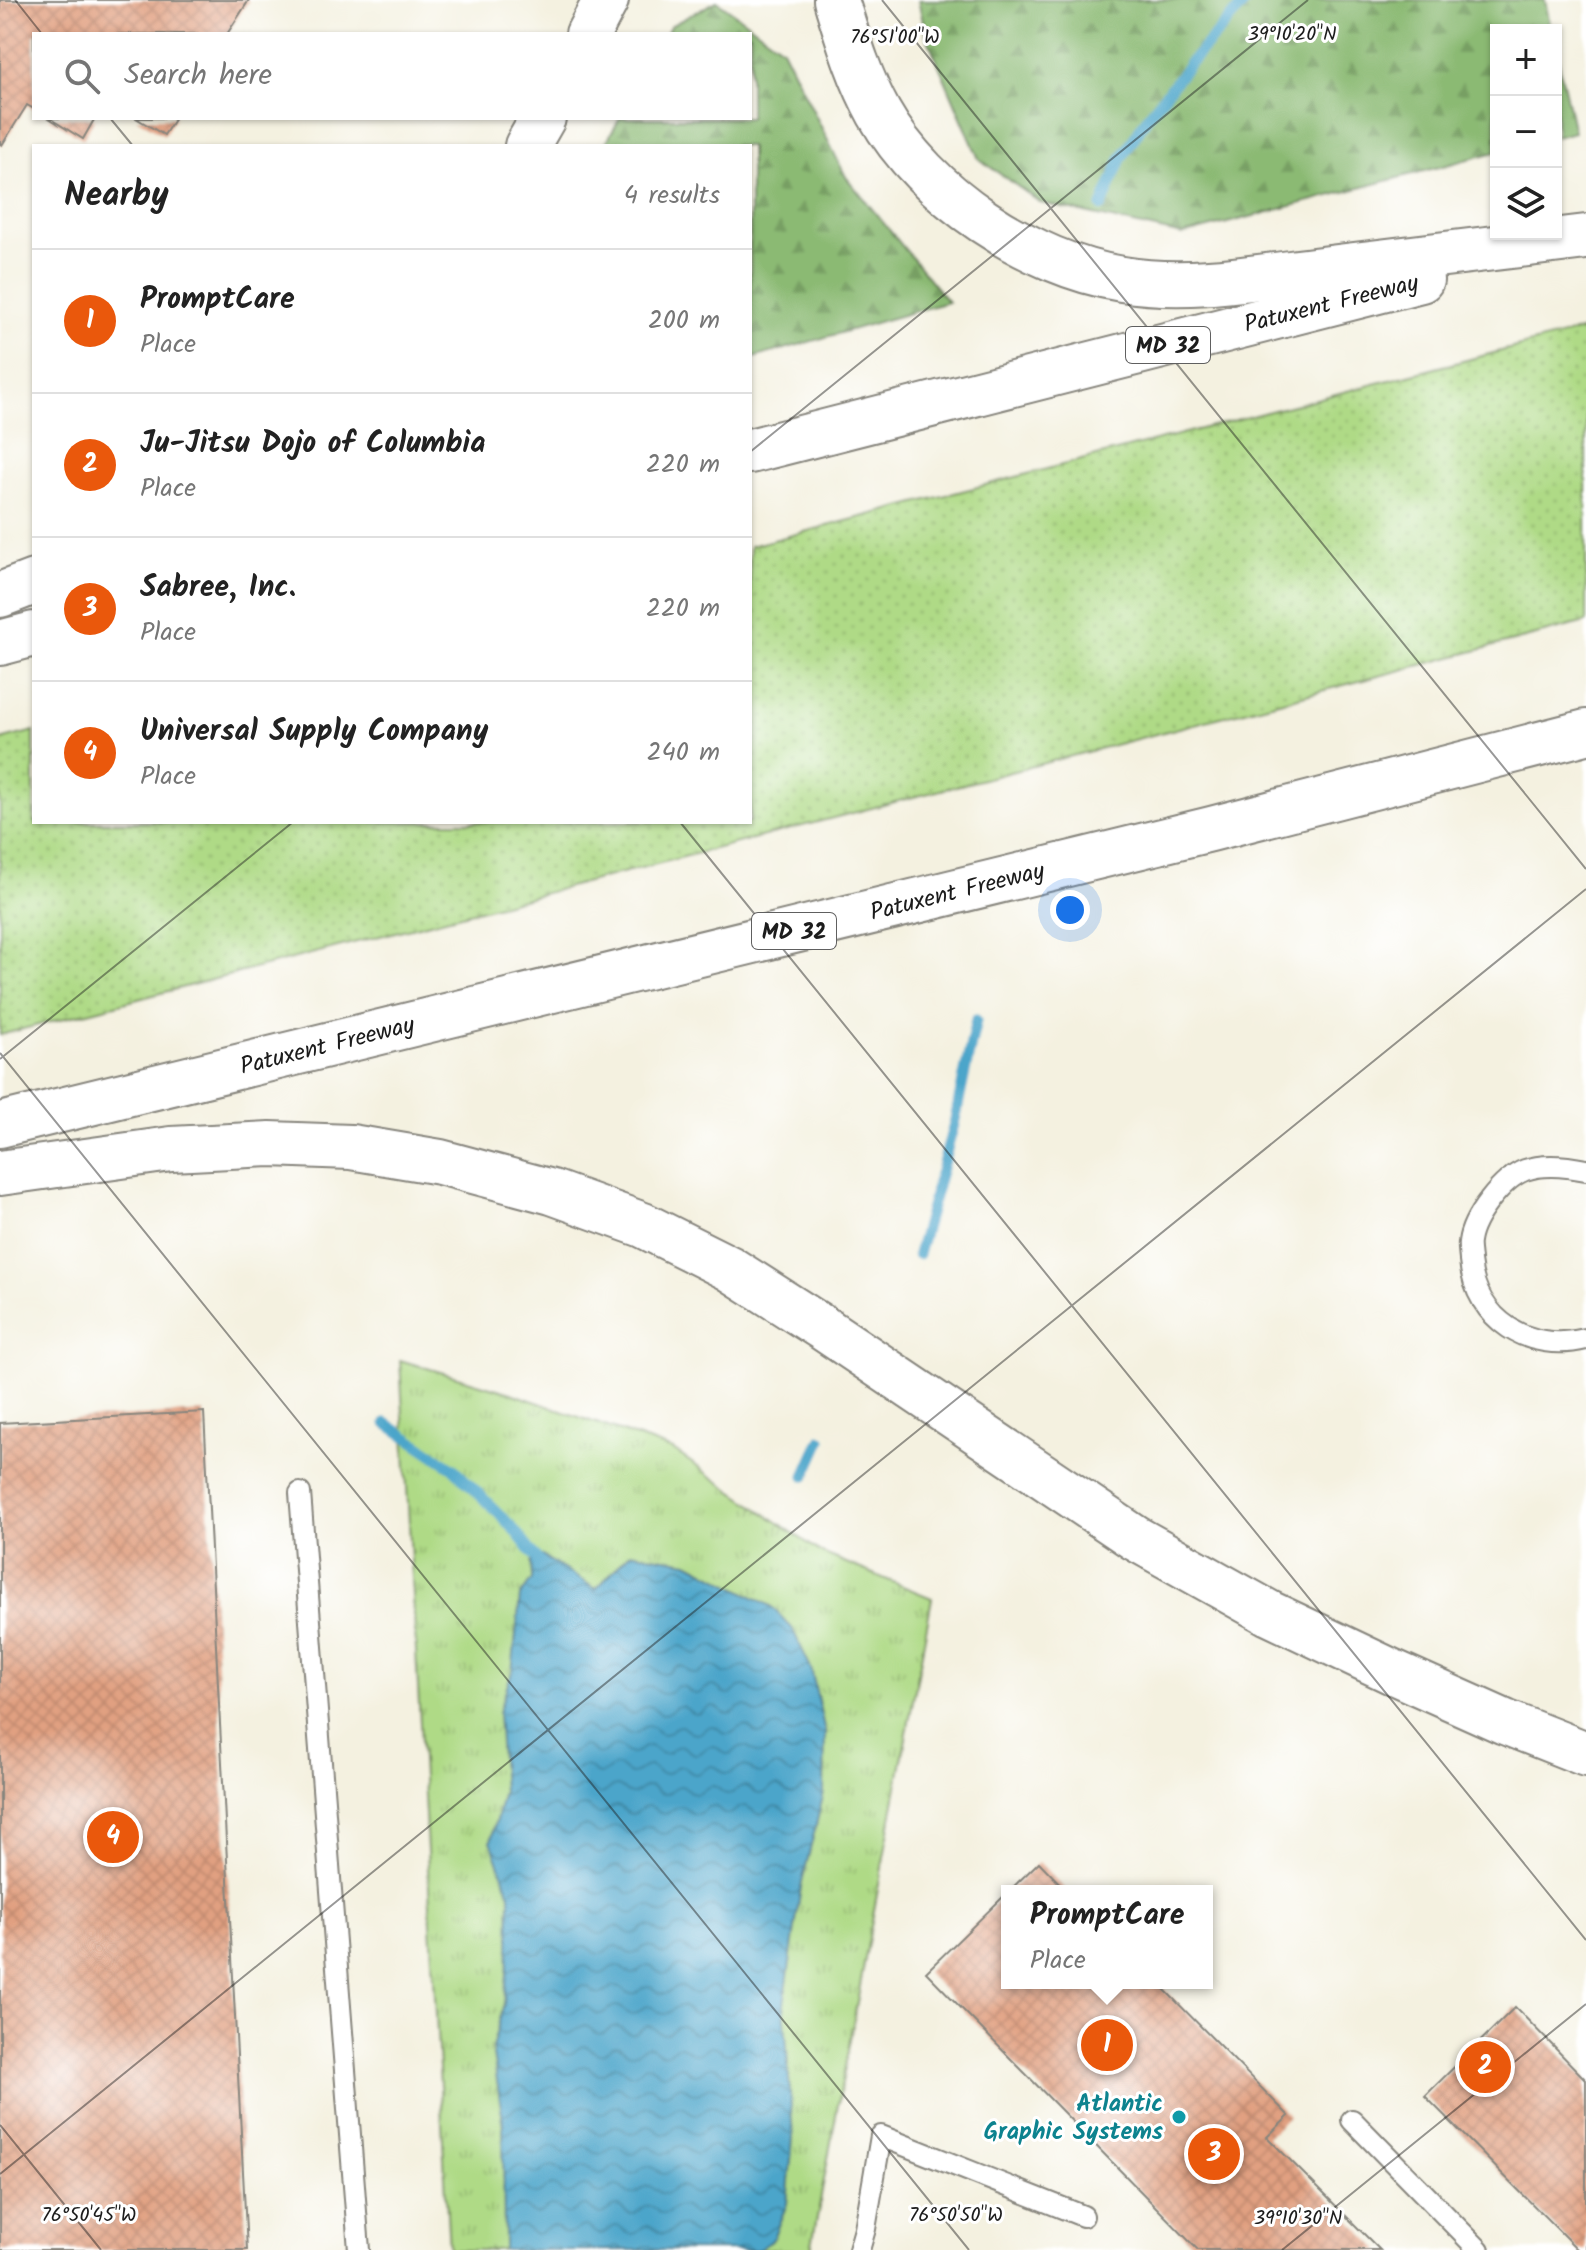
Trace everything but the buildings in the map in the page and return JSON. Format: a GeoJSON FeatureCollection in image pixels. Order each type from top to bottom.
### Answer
{"type":"FeatureCollection","features":[{"type":"Feature","properties":{"kind":"highway"},"geometry":{"type":"LineString","coordinates":[[589,32],[606,0]]}},
{"type":"Feature","properties":{"kind":"highway"},"geometry":{"type":"LineString","coordinates":[[836,0],[853,58],[873,100],[914,161],[962,207],[992,228],[1058,261],[1121,279],[1176,284],[1586,237]]}},
{"type":"Feature","properties":{"kind":"highway"},"geometry":{"type":"LineString","coordinates":[[528,144],[542,120]]}},
{"type":"Feature","properties":{"kind":"highway","name":"Patuxent Freeway"},"geometry":{"type":"LineString","coordinates":[[752,450],[1586,237]]}},
{"type":"Feature","properties":{"kind":"highway"},"geometry":{"type":"LineString","coordinates":[[0,595],[32,583]]}},
{"type":"Feature","properties":{"kind":"highway"},"geometry":{"type":"LineString","coordinates":[[0,643],[32,635]]}},
{"type":"Feature","properties":{"kind":"highway","name":"Patuxent Freeway"},"geometry":{"type":"LineString","coordinates":[[0,1125],[1211,829],[1586,732]]}},
{"type":"Feature","properties":{"kind":"highway"},"geometry":{"type":"LineString","coordinates":[[0,1173],[171,1149],[270,1144],[351,1147],[440,1162],[552,1192],[643,1225],[729,1268],[1135,1538],[1269,1613],[1477,1709],[1586,1754]]}},
{"type":"Feature","properties":{"kind":"lane"},"geometry":{"type":"LineString","coordinates":[[1586,1170],[1562,1165],[1524,1171],[1501,1188],[1482,1211],[1469,1242],[1472,1274],[1483,1303],[1506,1327],[1532,1339],[1567,1344],[1586,1339]]}},
{"type":"Feature","properties":{"kind":"lane"},"geometry":{"type":"LineString","coordinates":[[300,1493],[359,2250]]}},
{"type":"Feature","properties":{"kind":"lane"},"geometry":{"type":"LineString","coordinates":[[1352,2120],[1479,2250]]}},
{"type":"Feature","properties":{"kind":"lane"},"geometry":{"type":"LineString","coordinates":[[859,2250],[881,2136],[1083,2216]]}},
{"type":"Feature","properties":{"kind":"green space"},"geometry":{"type":"Polygon","coordinates":[[[918,0],[1545,0],[1550,24],[1490,24],[1490,154],[1182,235],[1041,203],[979,159],[926,35],[918,0]]]}},
{"type":"Feature","properties":{"kind":"green space"},"geometry":{"type":"Polygon","coordinates":[[[717,1],[782,48],[846,177],[948,302],[752,358],[752,144],[605,144],[619,120],[752,120],[752,32],[667,32],[670,26],[717,1]]]}},
{"type":"Feature","properties":{"kind":"green space"},"geometry":{"type":"Polygon","coordinates":[[[1562,78],[1574,132],[1562,135],[1562,78]]]}},
{"type":"Feature","properties":{"kind":"green space"},"geometry":{"type":"Polygon","coordinates":[[[1586,329],[1586,622],[0,1035],[0,740],[32,732],[32,824],[752,824],[752,545],[1586,329]]]}},
{"type":"Feature","properties":{"kind":"green space"},"geometry":{"type":"Polygon","coordinates":[[[400,1360],[511,1393],[673,1450],[822,1553],[932,1598],[811,2250],[449,2250],[400,1360]]]}},
{"type":"Feature","properties":{"kind":"water"},"geometry":{"type":"Polygon","coordinates":[[[631,1552],[688,1562],[771,1606],[792,1628],[811,1668],[825,1732],[824,1792],[801,1887],[784,2004],[793,2138],[787,2204],[773,2238],[759,2250],[504,2250],[503,2121],[492,2048],[504,2003],[510,1895],[491,1841],[503,1791],[498,1713],[512,1672],[520,1596],[532,1579],[531,1562],[542,1556],[596,1589],[631,1552]]]}},
{"type":"Feature","properties":{"kind":"waterway"},"geometry":{"type":"LineString","coordinates":[[1102,206],[1121,159],[1148,116],[1190,63],[1247,0]]}},
{"type":"Feature","properties":{"kind":"waterway"},"geometry":{"type":"LineString","coordinates":[[918,1254],[954,1124],[976,1020]]}},
{"type":"Feature","properties":{"kind":"waterway"},"geometry":{"type":"LineString","coordinates":[[386,1423],[453,1468],[512,1527],[537,1559]]}},
{"type":"Feature","properties":{"kind":"waterway"},"geometry":{"type":"LineString","coordinates":[[805,1476],[821,1440]]}},
{"type":"Feature","properties":{"kind":"place","name":"Universal Supply Company"},"geometry":{"type":"Point","coordinates":[113,1837]}},
{"type":"Feature","properties":{"kind":"place","name":"PromptCare"},"geometry":{"type":"Point","coordinates":[1107,2045]}},
{"type":"Feature","properties":{"kind":"place","name":"Ju-Jitsu Dojo of Columbia"},"geometry":{"type":"Point","coordinates":[1485,2067]}},
{"type":"Feature","properties":{"kind":"place","name":"Atlantic Graphic Systems"},"geometry":{"type":"Point","coordinates":[1179,2117]}},
{"type":"Feature","properties":{"kind":"place","name":"Sabree, Inc."},"geometry":{"type":"Point","coordinates":[1214,2154]}}]}
